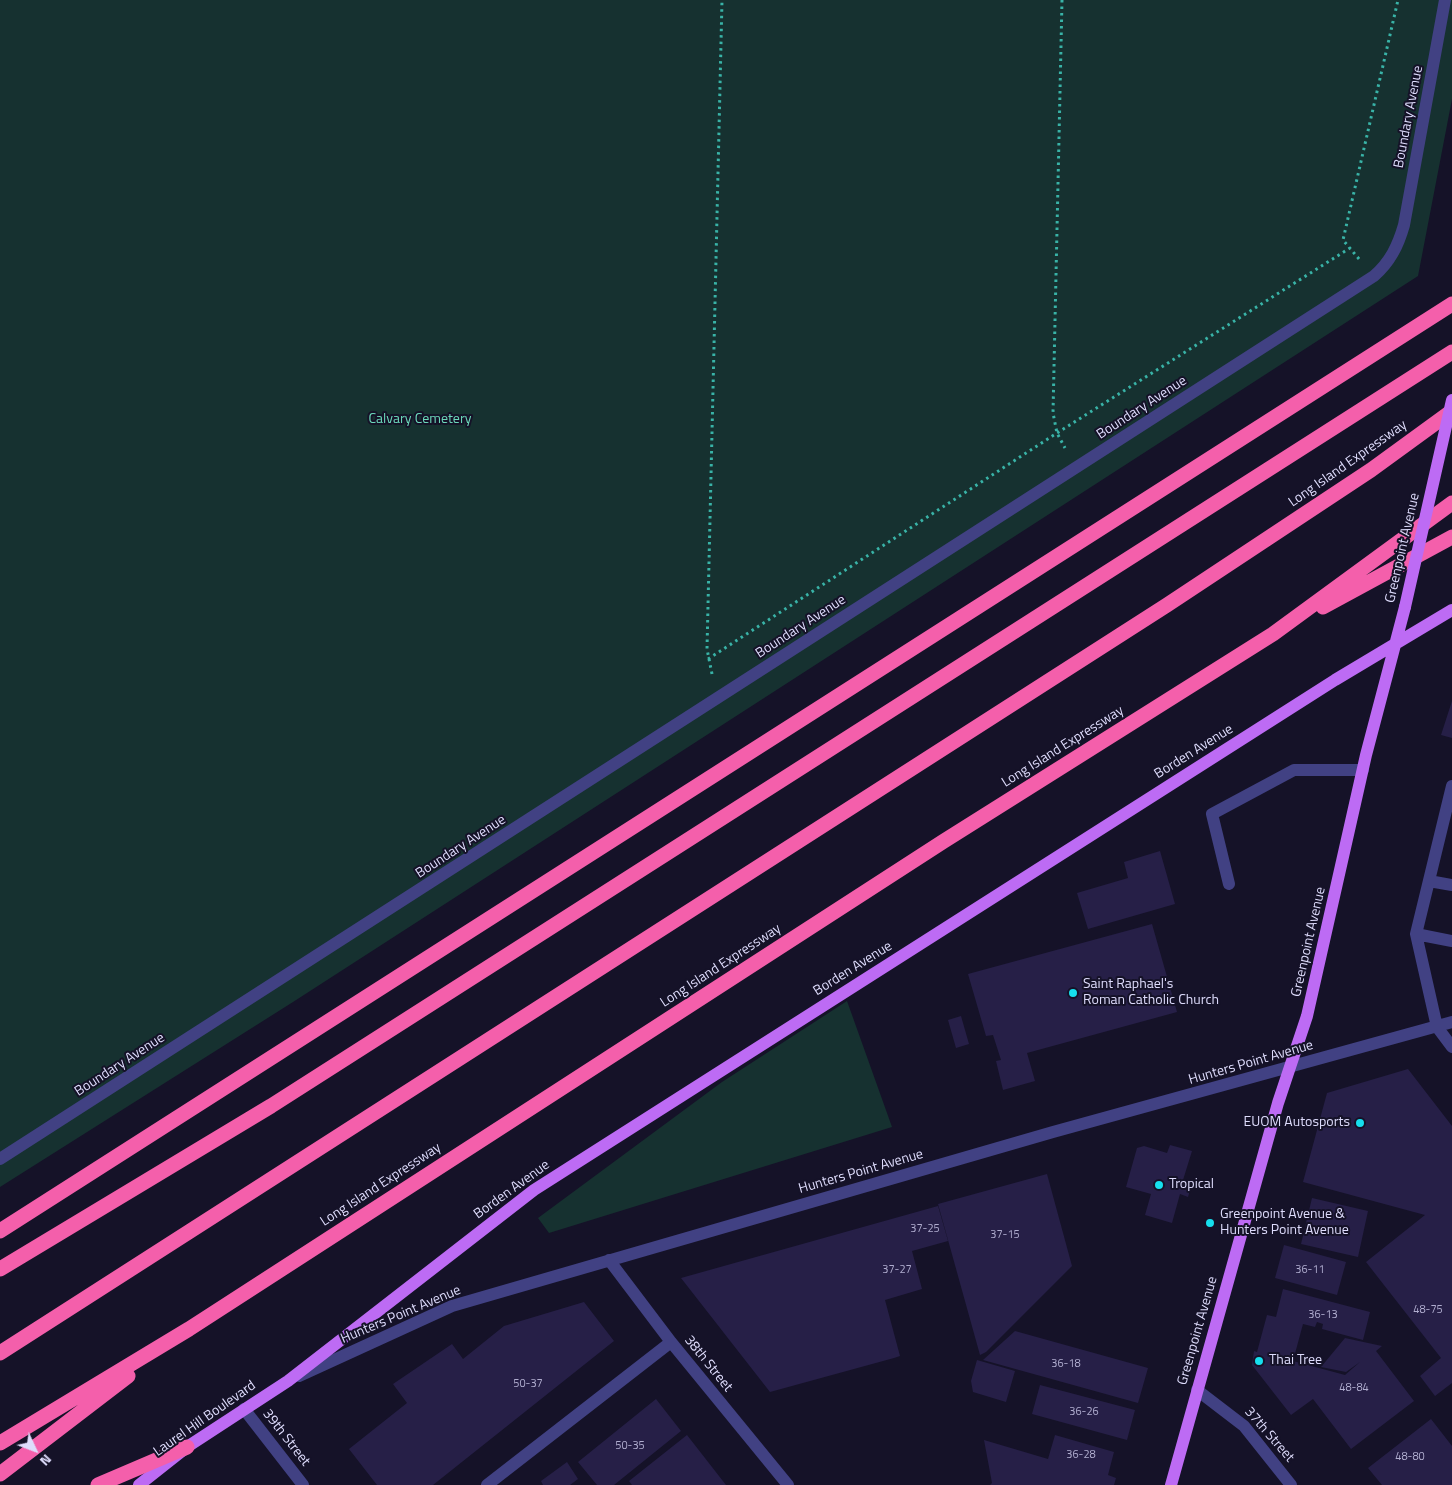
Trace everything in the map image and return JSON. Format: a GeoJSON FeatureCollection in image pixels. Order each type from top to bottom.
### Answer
{"type":"FeatureCollection","features":[{"type":"Feature","properties":{"kind":"highway"},"geometry":{"type":"LineString","coordinates":[[0,1231],[1452,304]]}},
{"type":"Feature","properties":{"kind":"highway"},"geometry":{"type":"LineString","coordinates":[[0,1269],[271,1106],[1452,352]]}},
{"type":"Feature","properties":{"kind":"highway","name":"Long Island Expressway"},"geometry":{"type":"LineString","coordinates":[[0,1353],[1167,605],[1371,470],[1452,411]]}},
{"type":"Feature","properties":{"kind":"highway","name":"Long Island Expressway"},"geometry":{"type":"LineString","coordinates":[[0,1443],[189,1329],[944,841],[1273,634],[1452,502]]}},
{"type":"Feature","properties":{"kind":"highway"},"geometry":{"type":"LineString","coordinates":[[1273,634],[1452,537]]}},
{"type":"Feature","properties":{"kind":"highway"},"geometry":{"type":"LineString","coordinates":[[0,1474],[189,1329]]}},
{"type":"Feature","properties":{"kind":"highway"},"geometry":{"type":"LineString","coordinates":[[98,1485],[187,1447]]}},
{"type":"Feature","properties":{"kind":"main road","name":"Greenpoint Avenue"},"geometry":{"type":"LineString","coordinates":[[1171,1485],[1278,1103],[1307,1016],[1363,770],[1393,645],[1405,607],[1452,400]]}},
{"type":"Feature","properties":{"kind":"main road","name":"Borden Avenue"},"geometry":{"type":"LineString","coordinates":[[288,1381],[534,1190],[1393,645],[1452,610]]}},
{"type":"Feature","properties":{"kind":"main road","name":"Laurel Hill Boulevard"},"geometry":{"type":"LineString","coordinates":[[139,1485],[187,1447],[288,1381]]}},
{"type":"Feature","properties":{"kind":"street","name":"Boundary Avenue"},"geometry":{"type":"LineString","coordinates":[[0,1159],[1374,276],[1389,262],[1400,239],[1404,225],[1445,0]]}},
{"type":"Feature","properties":{"kind":"street"},"geometry":{"type":"LineString","coordinates":[[1229,884],[1212,814],[1294,770],[1363,770]]}},
{"type":"Feature","properties":{"kind":"street"},"geometry":{"type":"LineString","coordinates":[[1452,786],[1449,810],[1416,934],[1437,1027],[1452,1047]]}},
{"type":"Feature","properties":{"kind":"street"},"geometry":{"type":"LineString","coordinates":[[1429,881],[1452,886]]}},
{"type":"Feature","properties":{"kind":"street"},"geometry":{"type":"LineString","coordinates":[[1416,934],[1452,940]]}},
{"type":"Feature","properties":{"kind":"street","name":"Hunters Point Avenue"},"geometry":{"type":"LineString","coordinates":[[288,1381],[452,1306],[1043,1135],[1452,1022]]}},
{"type":"Feature","properties":{"kind":"street","name":"38th Street"},"geometry":{"type":"LineString","coordinates":[[609,1260],[671,1342],[788,1485]]}},
{"type":"Feature","properties":{"kind":"street"},"geometry":{"type":"LineString","coordinates":[[487,1485],[671,1342]]}},
{"type":"Feature","properties":{"kind":"street","name":"37th Street"},"geometry":{"type":"LineString","coordinates":[[1197,1390],[1244,1426],[1291,1485]]}},
{"type":"Feature","properties":{"kind":"street","name":"39th Street"},"geometry":{"type":"LineString","coordinates":[[244,1409],[304,1485]]}},
{"type":"Feature","properties":{"kind":"path"},"geometry":{"type":"LineString","coordinates":[[720,697],[708,659],[722,0]]}},
{"type":"Feature","properties":{"kind":"path"},"geometry":{"type":"LineString","coordinates":[[1062,0],[1053,413],[1057,432],[1077,468]]}},
{"type":"Feature","properties":{"kind":"path"},"geometry":{"type":"LineString","coordinates":[[1374,276],[1342,240],[1398,0]]}},
{"type":"Feature","properties":{"kind":"path"},"geometry":{"type":"LineString","coordinates":[[708,659],[1057,432],[1350,248]]}},
{"type":"Feature","properties":{"kind":"green space","name":"Calvary Cemetery"},"geometry":{"type":"Polygon","coordinates":[[[0,0],[1452,0],[1452,99],[1418,276],[293,1002],[0,1187],[0,0]]]}},
{"type":"Feature","properties":{"kind":"green space"},"geometry":{"type":"Polygon","coordinates":[[[847,1001],[892,1127],[549,1233],[538,1218],[722,1082],[847,1001]]]}},
{"type":"Feature","properties":{"kind":"building"},"geometry":{"type":"Polygon","coordinates":[[[1452,701],[1452,738],[1441,735],[1452,701]]]}},
{"type":"Feature","properties":{"kind":"building"},"geometry":{"type":"Polygon","coordinates":[[[1160,851],[1175,904],[1088,929],[1077,893],[1128,878],[1124,862],[1160,851]]]}},
{"type":"Feature","properties":{"kind":"building","name":"Saint Raphael's Roman Catholic Church"},"geometry":{"type":"Polygon","coordinates":[[[1152,924],[1177,1012],[1027,1053],[1035,1081],[1003,1090],[996,1061],[1001,1060],[993,1035],[986,1036],[968,974],[1152,924]]]}},
{"type":"Feature","properties":{"kind":"building"},"geometry":{"type":"Polygon","coordinates":[[[961,1016],[969,1044],[956,1048],[948,1020],[961,1016]]]}},
{"type":"Feature","properties":{"kind":"building"},"geometry":{"type":"Polygon","coordinates":[[[1408,1069],[1452,1126],[1452,1383],[1435,1396],[1420,1376],[1441,1358],[1366,1262],[1425,1215],[1303,1182],[1327,1093],[1408,1069]]]}},
{"type":"Feature","properties":{"kind":"building","name":"Tropical"},"geometry":{"type":"Polygon","coordinates":[[[1170,1145],[1192,1151],[1183,1180],[1192,1183],[1188,1197],[1180,1194],[1172,1223],[1145,1215],[1151,1194],[1126,1187],[1137,1148],[1144,1146],[1167,1153],[1170,1145]]]}},
{"type":"Feature","properties":{"kind":"building"},"geometry":{"type":"Polygon","coordinates":[[[1047,1174],[1072,1266],[986,1352],[980,1355],[938,1204],[1047,1174]]]}},
{"type":"Feature","properties":{"kind":"building"},"geometry":{"type":"Polygon","coordinates":[[[1312,1198],[1368,1211],[1358,1257],[1301,1244],[1312,1198]]]}},
{"type":"Feature","properties":{"kind":"building"},"geometry":{"type":"Polygon","coordinates":[[[938,1206],[948,1241],[912,1251],[922,1289],[885,1300],[900,1356],[894,1358],[770,1392],[681,1278],[938,1206]]]}},
{"type":"Feature","properties":{"kind":"building"},"geometry":{"type":"Polygon","coordinates":[[[1284,1245],[1346,1262],[1337,1295],[1275,1278],[1284,1245]]]}},
{"type":"Feature","properties":{"kind":"building"},"geometry":{"type":"Polygon","coordinates":[[[1283,1289],[1370,1312],[1363,1340],[1322,1329],[1323,1324],[1317,1322],[1315,1327],[1303,1324],[1293,1361],[1345,1375],[1360,1362],[1346,1372],[1321,1367],[1345,1338],[1382,1346],[1376,1351],[1414,1401],[1351,1449],[1313,1399],[1291,1415],[1252,1365],[1254,1351],[1257,1352],[1267,1315],[1276,1317],[1283,1289]]]}},
{"type":"Feature","properties":{"kind":"building"},"geometry":{"type":"Polygon","coordinates":[[[584,1302],[614,1341],[433,1485],[377,1485],[349,1449],[407,1403],[393,1384],[452,1344],[463,1359],[504,1326],[584,1302]]]}},
{"type":"Feature","properties":{"kind":"building"},"geometry":{"type":"Polygon","coordinates":[[[1015,1331],[1148,1368],[1138,1403],[983,1360],[1015,1331]]]}},
{"type":"Feature","properties":{"kind":"building"},"geometry":{"type":"Polygon","coordinates":[[[977,1360],[1015,1371],[1006,1402],[973,1392],[971,1381],[977,1360]]]}},
{"type":"Feature","properties":{"kind":"building"},"geometry":{"type":"Polygon","coordinates":[[[1040,1385],[1135,1410],[1127,1440],[1032,1414],[1040,1385]]]}},
{"type":"Feature","properties":{"kind":"building"},"geometry":{"type":"Polygon","coordinates":[[[656,1399],[681,1431],[614,1485],[597,1485],[578,1462],[656,1399]]]}},
{"type":"Feature","properties":{"kind":"building"},"geometry":{"type":"Polygon","coordinates":[[[1431,1419],[1452,1446],[1452,1485],[1382,1485],[1368,1468],[1431,1419]]]}},
{"type":"Feature","properties":{"kind":"building"},"geometry":{"type":"Polygon","coordinates":[[[687,1435],[726,1485],[632,1485],[629,1481],[687,1435]]]}},
{"type":"Feature","properties":{"kind":"building"},"geometry":{"type":"Polygon","coordinates":[[[1055,1435],[1114,1452],[1108,1475],[1116,1478],[1114,1485],[990,1485],[992,1483],[984,1440],[1048,1459],[1055,1435]]]}},
{"type":"Feature","properties":{"kind":"building"},"geometry":{"type":"Polygon","coordinates":[[[567,1462],[578,1479],[570,1485],[543,1485],[541,1481],[567,1462]]]}},
{"type":"Feature","properties":{"kind":"place","name":"Saint Raphael's Roman Catholic Church"},"geometry":{"type":"Point","coordinates":[1073,993]}},
{"type":"Feature","properties":{"kind":"place","name":"EUOM Autosports"},"geometry":{"type":"Point","coordinates":[1360,1123]}},
{"type":"Feature","properties":{"kind":"place","name":"Tropical"},"geometry":{"type":"Point","coordinates":[1159,1185]}},
{"type":"Feature","properties":{"kind":"place","name":"Greenpoint Avenue & Hunters Point Avenue"},"geometry":{"type":"Point","coordinates":[1210,1223]}},
{"type":"Feature","properties":{"kind":"place","name":"Thai Tree"},"geometry":{"type":"Point","coordinates":[1259,1361]}}]}
